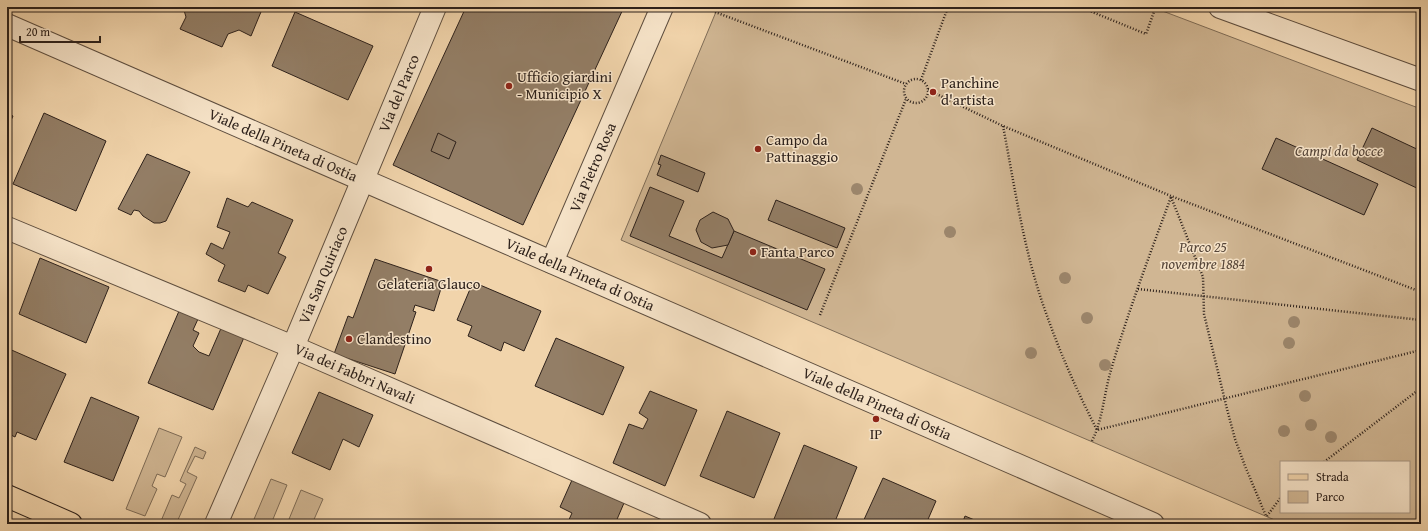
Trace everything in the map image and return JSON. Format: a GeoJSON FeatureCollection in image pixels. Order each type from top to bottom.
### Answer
{"type":"FeatureCollection","features":[{"type":"Feature","properties":{"kind":"main road"},"geometry":{"type":"LineString","coordinates":[[7,496],[70,524]]}},
{"type":"Feature","properties":{"kind":"street","name":"Via del Parco"},"geometry":{"type":"LineString","coordinates":[[362,180],[435,7]]}},
{"type":"Feature","properties":{"kind":"street","name":"Via Pietro Rosa"},"geometry":{"type":"LineString","coordinates":[[552,262],[662,7]]}},
{"type":"Feature","properties":{"kind":"street"},"geometry":{"type":"LineString","coordinates":[[1221,7],[1421,80]]}},
{"type":"Feature","properties":{"kind":"street","name":"Viale della Pineta di Ostia"},"geometry":{"type":"LineString","coordinates":[[7,25],[1153,524]]}},
{"type":"Feature","properties":{"kind":"street","name":"Via San Quiriaco"},"geometry":{"type":"LineString","coordinates":[[216,524],[293,346],[362,180]]}},
{"type":"Feature","properties":{"kind":"street","name":"Via dei Fabbri Navali"},"geometry":{"type":"LineString","coordinates":[[7,228],[293,346],[700,524]]}},
{"type":"Feature","properties":{"kind":"path"},"geometry":{"type":"LineString","coordinates":[[921,80],[948,7]]}},
{"type":"Feature","properties":{"kind":"path"},"geometry":{"type":"LineString","coordinates":[[1080,7],[1146,34],[1155,9]]}},
{"type":"Feature","properties":{"kind":"path"},"geometry":{"type":"LineString","coordinates":[[716,12],[906,84]]}},
{"type":"Feature","properties":{"kind":"path"},"geometry":{"type":"LineString","coordinates":[[820,315],[906,99],[904,91],[906,84],[913,80],[921,80],[927,86],[928,90],[926,97],[920,103],[913,103],[906,99]]}},
{"type":"Feature","properties":{"kind":"path"},"geometry":{"type":"LineString","coordinates":[[928,90],[1003,126],[1171,196],[1421,292]]}},
{"type":"Feature","properties":{"kind":"path"},"geometry":{"type":"LineString","coordinates":[[1003,126],[1028,252],[1045,313],[1067,368],[1098,430]]}},
{"type":"Feature","properties":{"kind":"path"},"geometry":{"type":"LineString","coordinates":[[1092,441],[1098,430],[1111,370],[1171,196]]}},
{"type":"Feature","properties":{"kind":"path"},"geometry":{"type":"LineString","coordinates":[[1171,196],[1203,277],[1204,314],[1235,439],[1266,516],[1280,498]]}},
{"type":"Feature","properties":{"kind":"path"},"geometry":{"type":"LineString","coordinates":[[1138,289],[1421,320]]}},
{"type":"Feature","properties":{"kind":"path"},"geometry":{"type":"LineString","coordinates":[[1098,430],[1225,400],[1421,350]]}},
{"type":"Feature","properties":{"kind":"path"},"geometry":{"type":"LineString","coordinates":[[1325,461],[1421,388]]}},
{"type":"Feature","properties":{"kind":"green space","name":"Parco 25 novembre 1884"},"geometry":{"type":"Polygon","coordinates":[[[718,7],[1152,7],[1421,109],[1421,524],[1284,524],[621,240],[718,7]]]}},
{"type":"Feature","properties":{"kind":"green space"},"geometry":{"type":"Polygon","coordinates":[[[159,428],[182,437],[165,477],[157,474],[152,486],[157,489],[145,516],[126,509],[159,428]]]}},
{"type":"Feature","properties":{"kind":"green space"},"geometry":{"type":"Polygon","coordinates":[[[195,447],[206,452],[203,459],[195,456],[187,472],[197,477],[177,522],[165,524],[161,521],[172,495],[179,498],[186,484],[180,481],[195,447]]]}},
{"type":"Feature","properties":{"kind":"green space"},"geometry":{"type":"Polygon","coordinates":[[[271,479],[287,485],[271,524],[252,524],[271,479]]]}},
{"type":"Feature","properties":{"kind":"green space"},"geometry":{"type":"Polygon","coordinates":[[[301,490],[323,499],[312,524],[287,524],[301,490]]]}},
{"type":"Feature","properties":{"kind":"building"},"geometry":{"type":"Polygon","coordinates":[[[183,7],[263,7],[251,36],[239,30],[228,34],[222,47],[180,29],[186,17],[183,7]]]}},
{"type":"Feature","properties":{"kind":"building","name":"Ufficio giardini - Municipio X"},"geometry":{"type":"Polygon","coordinates":[[[466,7],[624,7],[523,225],[393,165],[466,7]]]}},
{"type":"Feature","properties":{"kind":"building"},"geometry":{"type":"Polygon","coordinates":[[[1404,7],[1421,7],[1421,14],[1404,7]]]}},
{"type":"Feature","properties":{"kind":"building"},"geometry":{"type":"Polygon","coordinates":[[[295,12],[373,46],[348,100],[272,66],[295,12]]]}},
{"type":"Feature","properties":{"kind":"building"},"geometry":{"type":"Polygon","coordinates":[[[7,113],[13,116],[7,129],[7,113]]]}},
{"type":"Feature","properties":{"kind":"building"},"geometry":{"type":"Polygon","coordinates":[[[44,113],[106,141],[76,211],[13,184],[44,113]]]}},
{"type":"Feature","properties":{"kind":"building"},"geometry":{"type":"Polygon","coordinates":[[[1372,128],[1421,151],[1421,190],[1357,160],[1372,128]]]}},
{"type":"Feature","properties":{"kind":"building"},"geometry":{"type":"Polygon","coordinates":[[[438,133],[456,142],[449,159],[431,151],[438,133]]]}},
{"type":"Feature","properties":{"kind":"building"},"geometry":{"type":"Polygon","coordinates":[[[1276,138],[1378,184],[1364,215],[1262,169],[1276,138]]]}},
{"type":"Feature","properties":{"kind":"building"},"geometry":{"type":"Polygon","coordinates":[[[147,154],[190,172],[166,221],[160,223],[154,223],[143,216],[139,211],[134,210],[131,215],[118,209],[147,154]]]}},
{"type":"Feature","properties":{"kind":"building"},"geometry":{"type":"Polygon","coordinates":[[[661,155],[705,173],[698,192],[657,175],[661,165],[658,164],[661,155]]]}},
{"type":"Feature","properties":{"kind":"building","name":"Fanta Parco"},"geometry":{"type":"Polygon","coordinates":[[[650,187],[684,201],[669,236],[722,258],[734,231],[825,269],[807,310],[630,236],[650,187]]]}},
{"type":"Feature","properties":{"kind":"building"},"geometry":{"type":"Polygon","coordinates":[[[227,198],[248,207],[252,202],[293,220],[278,253],[286,257],[268,294],[248,285],[245,292],[218,281],[225,265],[206,254],[211,243],[223,249],[230,232],[217,227],[227,198]]]}},
{"type":"Feature","properties":{"kind":"building"},"geometry":{"type":"Polygon","coordinates":[[[776,200],[845,228],[837,248],[768,220],[776,200]]]}},
{"type":"Feature","properties":{"kind":"building"},"geometry":{"type":"Polygon","coordinates":[[[713,212],[728,219],[734,231],[728,245],[712,248],[701,242],[696,230],[700,220],[713,212]]]}},
{"type":"Feature","properties":{"kind":"building"},"geometry":{"type":"Polygon","coordinates":[[[40,258],[109,287],[86,343],[19,314],[40,258]]]}},
{"type":"Feature","properties":{"kind":"building"},"geometry":{"type":"Polygon","coordinates":[[[375,259],[443,282],[434,311],[415,305],[413,311],[416,312],[395,374],[334,354],[348,316],[353,318],[375,259]]]}},
{"type":"Feature","properties":{"kind":"building"},"geometry":{"type":"Polygon","coordinates":[[[473,282],[541,311],[524,351],[504,342],[501,351],[468,336],[472,326],[457,320],[473,282]]]}},
{"type":"Feature","properties":{"kind":"building"},"geometry":{"type":"Polygon","coordinates":[[[179,311],[198,319],[193,330],[199,333],[193,346],[199,352],[209,356],[222,326],[245,335],[213,410],[148,383],[179,311]]]}},
{"type":"Feature","properties":{"kind":"building"},"geometry":{"type":"Polygon","coordinates":[[[556,338],[624,367],[603,415],[535,386],[556,338]]]}},
{"type":"Feature","properties":{"kind":"building"},"geometry":{"type":"Polygon","coordinates":[[[7,348],[66,374],[36,440],[17,432],[15,437],[7,433],[7,348]]]}},
{"type":"Feature","properties":{"kind":"building"},"geometry":{"type":"Polygon","coordinates":[[[650,391],[697,410],[665,486],[613,463],[629,424],[643,429],[648,419],[639,413],[650,391]]]}},
{"type":"Feature","properties":{"kind":"building"},"geometry":{"type":"Polygon","coordinates":[[[319,392],[373,415],[359,447],[343,439],[330,470],[292,453],[319,392]]]}},
{"type":"Feature","properties":{"kind":"building"},"geometry":{"type":"Polygon","coordinates":[[[91,397],[139,417],[113,481],[64,462],[91,397]]]}},
{"type":"Feature","properties":{"kind":"building"},"geometry":{"type":"Polygon","coordinates":[[[727,411],[780,433],[754,498],[700,476],[727,411]]]}},
{"type":"Feature","properties":{"kind":"building"},"geometry":{"type":"Polygon","coordinates":[[[804,445],[857,467],[834,524],[785,524],[774,519],[804,445]]]}},
{"type":"Feature","properties":{"kind":"building"},"geometry":{"type":"Polygon","coordinates":[[[883,478],[936,501],[926,524],[862,524],[883,478]]]}},
{"type":"Feature","properties":{"kind":"building"},"geometry":{"type":"Polygon","coordinates":[[[572,480],[624,503],[615,524],[567,524],[572,513],[560,507],[572,480]]]}},
{"type":"Feature","properties":{"kind":"building"},"geometry":{"type":"Polygon","coordinates":[[[965,516],[984,524],[962,524],[965,516]]]}},
{"type":"Feature","properties":{"kind":"place","name":"Ufficio giardini - Municipio X"},"geometry":{"type":"Point","coordinates":[509,86]}},
{"type":"Feature","properties":{"kind":"place","name":"Panchine d'artista"},"geometry":{"type":"Point","coordinates":[933,92]}},
{"type":"Feature","properties":{"kind":"place","name":"Campo da Pattinaggio"},"geometry":{"type":"Point","coordinates":[758,149]}},
{"type":"Feature","properties":{"kind":"place","name":"Fanta Parco"},"geometry":{"type":"Point","coordinates":[753,252]}},
{"type":"Feature","properties":{"kind":"place","name":"Gelateria Glauco"},"geometry":{"type":"Point","coordinates":[429,269]}},
{"type":"Feature","properties":{"kind":"place","name":"Clandestino"},"geometry":{"type":"Point","coordinates":[349,339]}},
{"type":"Feature","properties":{"kind":"place","name":"IP"},"geometry":{"type":"Point","coordinates":[876,419]}},
{"type":"Feature","properties":{"kind":"park label","name":"Campi da bocce"},"geometry":{"type":"Point","coordinates":[1339,151]}}]}
